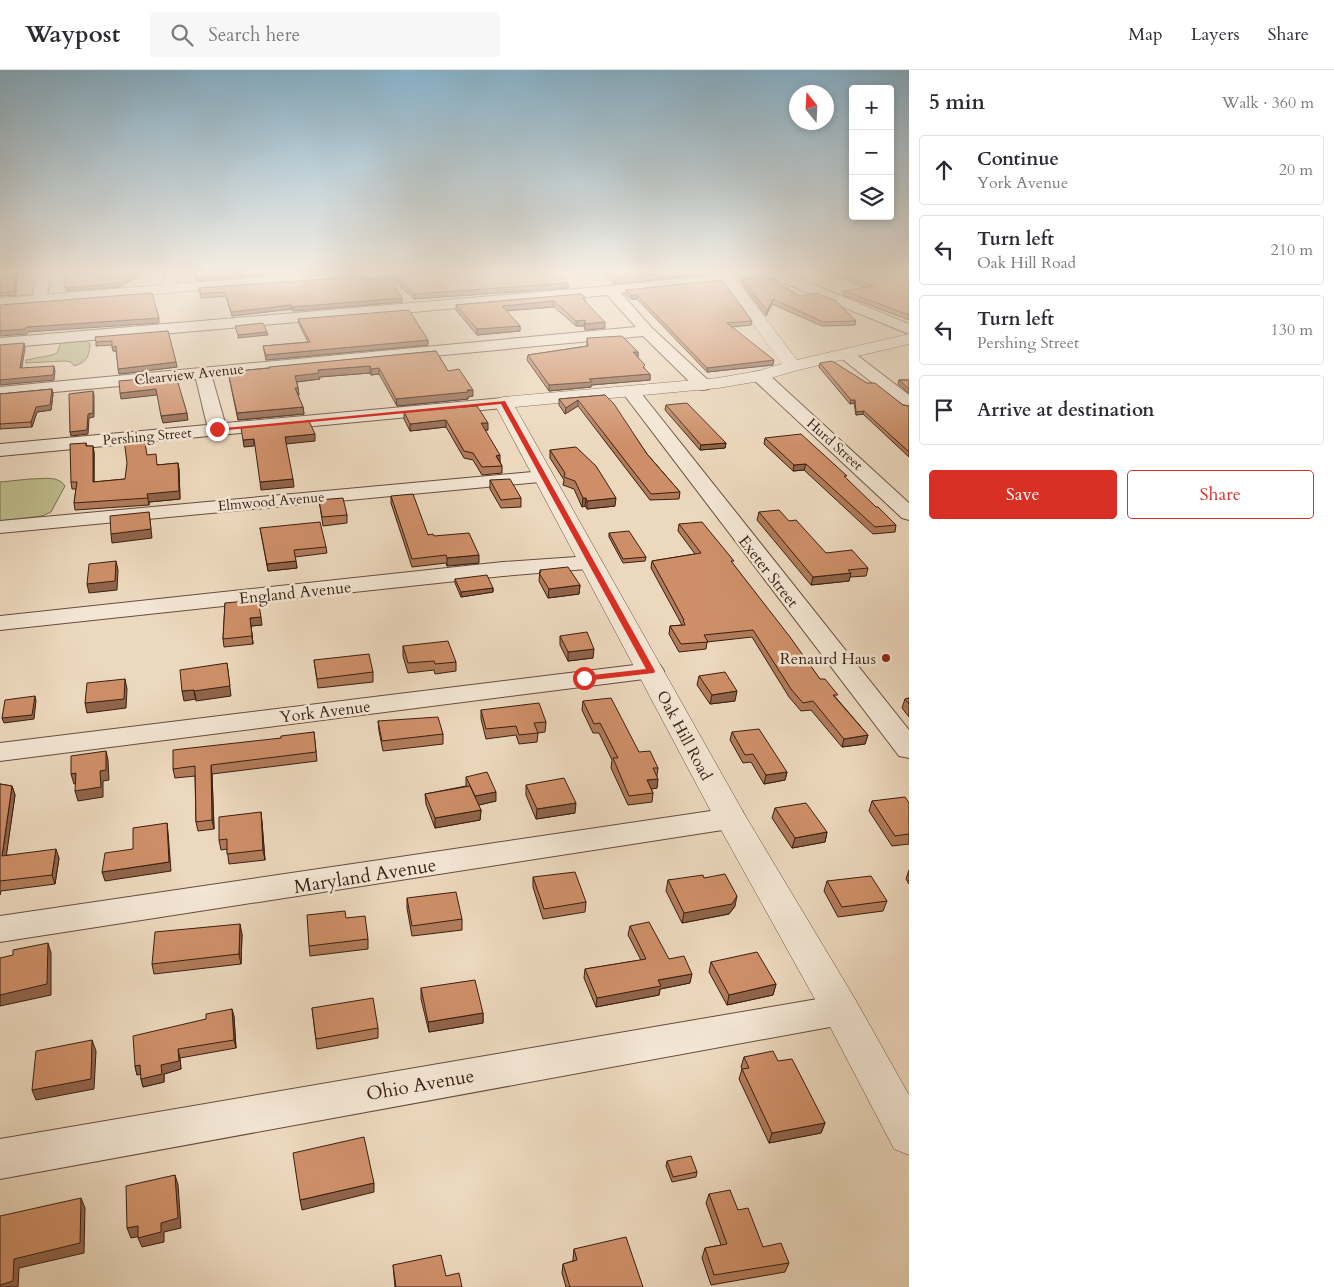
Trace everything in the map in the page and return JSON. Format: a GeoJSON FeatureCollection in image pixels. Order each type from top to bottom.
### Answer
{"type":"FeatureCollection","features":[{"type":"Feature","properties":{"kind":"street"},"geometry":{"type":"LineString","coordinates":[[0,343],[152,330]]}},
{"type":"Feature","properties":{"kind":"street"},"geometry":{"type":"LineString","coordinates":[[766,330],[793,366]]}},
{"type":"Feature","properties":{"kind":"street"},"geometry":{"type":"LineString","coordinates":[[647,331],[703,385]]}},
{"type":"Feature","properties":{"kind":"street","name":"Clearview Avenue"},"geometry":{"type":"LineString","coordinates":[[0,392],[647,331]]}},
{"type":"Feature","properties":{"kind":"street"},"geometry":{"type":"LineString","coordinates":[[503,402],[703,385],[760,376],[793,366],[848,355],[909,339]]}},
{"type":"Feature","properties":{"kind":"street"},"geometry":{"type":"LineString","coordinates":[[848,355],[909,402]]}},
{"type":"Feature","properties":{"kind":"street"},"geometry":{"type":"LineString","coordinates":[[202,372],[217,429]]}},
{"type":"Feature","properties":{"kind":"street","name":"Hurd Street"},"geometry":{"type":"LineString","coordinates":[[760,376],[909,514]]}},
{"type":"Feature","properties":{"kind":"street","name":"Exeter Street"},"geometry":{"type":"LineString","coordinates":[[631,392],[909,749]]}},
{"type":"Feature","properties":{"kind":"street","name":"Pershing Street"},"geometry":{"type":"LineString","coordinates":[[0,450],[503,402]]}},
{"type":"Feature","properties":{"kind":"street","name":"Oak Hill Road"},"geometry":{"type":"LineString","coordinates":[[503,402],[731,818],[841,1010],[909,1135]]}},
{"type":"Feature","properties":{"kind":"street","name":"Elmwood Avenue"},"geometry":{"type":"LineString","coordinates":[[0,527],[543,477]]}},
{"type":"Feature","properties":{"kind":"street"},"geometry":{"type":"LineString","coordinates":[[884,490],[909,487]]}},
{"type":"Feature","properties":{"kind":"street","name":"England Avenue"},"geometry":{"type":"LineString","coordinates":[[0,623],[503,569],[591,563]]}},
{"type":"Feature","properties":{"kind":"street","name":"York Avenue"},"geometry":{"type":"LineString","coordinates":[[0,752],[651,671]]}},
{"type":"Feature","properties":{"kind":"street","name":"Maryland Avenue"},"geometry":{"type":"LineString","coordinates":[[0,929],[731,818]]}},
{"type":"Feature","properties":{"kind":"street","name":"Ohio Avenue"},"geometry":{"type":"LineString","coordinates":[[0,1159],[841,1010]]}},
{"type":"Feature","properties":{"kind":"shaded area"},"geometry":{"type":"Polygon","coordinates":[[[84,339],[90,344],[89,352],[85,361],[74,366],[71,362],[65,361],[26,363],[26,360],[57,353],[61,342],[84,339]]]}},
{"type":"Feature","properties":{"kind":"shaded area"},"geometry":{"type":"Polygon","coordinates":[[[54,479],[65,486],[51,512],[42,516],[0,521],[0,482],[54,479]]]}},
{"type":"Feature","properties":{"kind":"building"},"geometry":{"type":"Polygon","coordinates":[[[236,330],[266,330],[267,332],[238,335],[236,330]]]}},
{"type":"Feature","properties":{"kind":"building"},"geometry":{"type":"Polygon","coordinates":[[[304,330],[422,330],[428,340],[266,355],[263,346],[310,342],[304,330]]]}},
{"type":"Feature","properties":{"kind":"building"},"geometry":{"type":"Polygon","coordinates":[[[670,330],[736,330],[774,360],[707,368],[670,330]]]}},
{"type":"Feature","properties":{"kind":"building"},"geometry":{"type":"Polygon","coordinates":[[[168,331],[176,362],[118,369],[116,346],[112,347],[112,341],[96,342],[95,337],[168,331]]]}},
{"type":"Feature","properties":{"kind":"building"},"geometry":{"type":"Polygon","coordinates":[[[622,336],[638,352],[633,352],[645,365],[643,367],[650,374],[589,379],[592,382],[549,385],[528,355],[588,346],[587,338],[622,336]]]}},
{"type":"Feature","properties":{"kind":"building"},"geometry":{"type":"Polygon","coordinates":[[[24,343],[20,368],[54,366],[53,375],[0,380],[0,345],[24,343]]]}},
{"type":"Feature","properties":{"kind":"building"},"geometry":{"type":"Polygon","coordinates":[[[436,351],[448,371],[459,369],[473,390],[396,399],[379,368],[371,369],[370,366],[318,370],[319,373],[295,376],[298,388],[295,388],[303,407],[237,413],[228,372],[269,367],[436,351]]]}},
{"type":"Feature","properties":{"kind":"building"},"geometry":{"type":"Polygon","coordinates":[[[832,361],[867,383],[875,383],[903,405],[909,406],[909,452],[864,411],[856,412],[855,400],[851,400],[820,363],[832,361]]]}},
{"type":"Feature","properties":{"kind":"building"},"geometry":{"type":"Polygon","coordinates":[[[176,376],[187,413],[161,416],[156,389],[120,393],[119,381],[176,376]]]}},
{"type":"Feature","properties":{"kind":"building"},"geometry":{"type":"Polygon","coordinates":[[[899,380],[909,380],[909,389],[899,380]]]}},
{"type":"Feature","properties":{"kind":"building"},"geometry":{"type":"Polygon","coordinates":[[[52,389],[50,405],[36,407],[31,422],[0,424],[0,394],[52,389]]]}},
{"type":"Feature","properties":{"kind":"building"},"geometry":{"type":"Polygon","coordinates":[[[93,391],[93,413],[88,414],[87,430],[70,432],[69,394],[93,391]]]}},
{"type":"Feature","properties":{"kind":"building"},"geometry":{"type":"Polygon","coordinates":[[[605,395],[614,404],[647,454],[680,492],[651,494],[578,400],[566,408],[559,399],[605,395]]]}},
{"type":"Feature","properties":{"kind":"building"},"geometry":{"type":"Polygon","coordinates":[[[687,403],[726,443],[701,445],[666,405],[687,403]]]}},
{"type":"Feature","properties":{"kind":"building"},"geometry":{"type":"Polygon","coordinates":[[[477,406],[488,423],[481,423],[500,455],[496,456],[502,466],[482,467],[473,453],[464,451],[446,420],[410,424],[404,412],[477,406]]]}},
{"type":"Feature","properties":{"kind":"building"},"geometry":{"type":"Polygon","coordinates":[[[309,421],[315,434],[285,437],[293,479],[260,482],[254,439],[243,440],[241,428],[309,421]]]}},
{"type":"Feature","properties":{"kind":"building"},"geometry":{"type":"Polygon","coordinates":[[[801,434],[896,525],[875,527],[806,464],[794,465],[765,438],[801,434]]]}},
{"type":"Feature","properties":{"kind":"building"},"geometry":{"type":"Polygon","coordinates":[[[144,437],[147,455],[156,454],[157,465],[178,463],[179,491],[147,494],[148,498],[74,503],[77,482],[71,482],[70,444],[86,443],[86,446],[93,446],[93,482],[125,479],[127,463],[124,439],[144,437]]]}},
{"type":"Feature","properties":{"kind":"building"},"geometry":{"type":"Polygon","coordinates":[[[576,447],[596,466],[616,498],[587,501],[586,498],[583,498],[575,481],[564,477],[565,473],[550,450],[576,447]]]}},
{"type":"Feature","properties":{"kind":"building"},"geometry":{"type":"Polygon","coordinates":[[[510,479],[521,498],[501,500],[490,480],[510,479]]]}},
{"type":"Feature","properties":{"kind":"building"},"geometry":{"type":"Polygon","coordinates":[[[413,494],[428,535],[469,533],[479,555],[447,558],[446,555],[412,559],[391,496],[413,494]]]}},
{"type":"Feature","properties":{"kind":"building"},"geometry":{"type":"Polygon","coordinates":[[[343,498],[347,515],[322,517],[319,500],[343,498]]]}},
{"type":"Feature","properties":{"kind":"building"},"geometry":{"type":"Polygon","coordinates":[[[779,510],[789,521],[796,520],[826,553],[852,550],[868,568],[848,570],[851,573],[813,577],[759,512],[779,510]]]}},
{"type":"Feature","properties":{"kind":"building"},"geometry":{"type":"Polygon","coordinates":[[[149,512],[151,529],[111,534],[110,516],[149,512]]]}},
{"type":"Feature","properties":{"kind":"building"},"geometry":{"type":"Polygon","coordinates":[[[320,522],[326,547],[294,550],[296,561],[267,564],[260,528],[320,522]]]}},
{"type":"Feature","properties":{"kind":"building"},"geometry":{"type":"Polygon","coordinates":[[[702,522],[734,561],[731,561],[820,679],[825,679],[838,695],[833,695],[868,735],[844,739],[813,701],[803,703],[791,689],[753,630],[704,635],[708,642],[681,644],[670,626],[685,625],[684,620],[652,561],[701,553],[679,524],[702,522]]]}},
{"type":"Feature","properties":{"kind":"building"},"geometry":{"type":"Polygon","coordinates":[[[629,531],[646,557],[623,559],[609,533],[629,531]]]}},
{"type":"Feature","properties":{"kind":"building"},"geometry":{"type":"Polygon","coordinates":[[[116,561],[115,581],[87,584],[89,564],[116,561]]]}},
{"type":"Feature","properties":{"kind":"building"},"geometry":{"type":"Polygon","coordinates":[[[568,567],[580,585],[549,589],[539,573],[541,572],[540,570],[568,567]]]}},
{"type":"Feature","properties":{"kind":"building"},"geometry":{"type":"Polygon","coordinates":[[[487,575],[493,588],[461,592],[455,579],[487,575]]]}},
{"type":"Feature","properties":{"kind":"building"},"geometry":{"type":"Polygon","coordinates":[[[258,600],[261,617],[250,618],[252,636],[223,639],[225,603],[258,600]]]}},
{"type":"Feature","properties":{"kind":"building"},"geometry":{"type":"Polygon","coordinates":[[[587,632],[594,649],[568,652],[560,636],[587,632]]]}},
{"type":"Feature","properties":{"kind":"building"},"geometry":{"type":"Polygon","coordinates":[[[448,641],[456,662],[435,664],[434,661],[408,663],[403,646],[448,641]]]}},
{"type":"Feature","properties":{"kind":"building"},"geometry":{"type":"Polygon","coordinates":[[[369,654],[373,672],[317,679],[314,660],[369,654]]]}},
{"type":"Feature","properties":{"kind":"building"},"geometry":{"type":"Polygon","coordinates":[[[227,663],[230,686],[182,691],[180,670],[227,663]]]}},
{"type":"Feature","properties":{"kind":"building"},"geometry":{"type":"Polygon","coordinates":[[[725,672],[737,691],[712,695],[699,676],[725,672]]]}},
{"type":"Feature","properties":{"kind":"building"},"geometry":{"type":"Polygon","coordinates":[[[125,679],[124,699],[85,703],[87,683],[125,679]]]}},
{"type":"Feature","properties":{"kind":"building"},"geometry":{"type":"Polygon","coordinates":[[[35,696],[32,715],[2,718],[5,700],[35,696]]]}},
{"type":"Feature","properties":{"kind":"building"},"geometry":{"type":"Polygon","coordinates":[[[611,698],[639,752],[650,751],[658,768],[653,768],[658,779],[647,780],[653,793],[629,796],[613,758],[618,758],[600,723],[594,724],[583,701],[611,698]]]}},
{"type":"Feature","properties":{"kind":"building"},"geometry":{"type":"Polygon","coordinates":[[[539,703],[546,722],[534,723],[538,733],[519,735],[516,726],[486,729],[481,710],[539,703]]]}},
{"type":"Feature","properties":{"kind":"building"},"geometry":{"type":"Polygon","coordinates":[[[438,717],[443,734],[382,741],[378,721],[438,717]]]}},
{"type":"Feature","properties":{"kind":"building"},"geometry":{"type":"Polygon","coordinates":[[[759,729],[787,772],[766,775],[753,754],[745,755],[732,732],[759,729]]]}},
{"type":"Feature","properties":{"kind":"building"},"geometry":{"type":"Polygon","coordinates":[[[314,732],[316,752],[211,765],[212,820],[196,822],[195,766],[173,769],[173,750],[281,738],[281,736],[314,732]]]}},
{"type":"Feature","properties":{"kind":"building"},"geometry":{"type":"Polygon","coordinates":[[[106,751],[106,770],[100,771],[101,787],[75,791],[76,773],[71,774],[71,756],[106,751]]]}},
{"type":"Feature","properties":{"kind":"building"},"geometry":{"type":"Polygon","coordinates":[[[487,772],[496,792],[475,796],[466,777],[487,772]]]}},
{"type":"Feature","properties":{"kind":"building"},"geometry":{"type":"Polygon","coordinates":[[[564,778],[576,803],[537,809],[526,785],[564,778]]]}},
{"type":"Feature","properties":{"kind":"building"},"geometry":{"type":"Polygon","coordinates":[[[0,784],[12,786],[2,856],[56,849],[52,875],[0,881],[0,784]]]}},
{"type":"Feature","properties":{"kind":"building"},"geometry":{"type":"Polygon","coordinates":[[[470,786],[481,810],[435,818],[425,794],[470,786]]]}},
{"type":"Feature","properties":{"kind":"building"},"geometry":{"type":"Polygon","coordinates":[[[905,797],[909,803],[909,834],[895,836],[872,801],[905,797]]]}},
{"type":"Feature","properties":{"kind":"building"},"geometry":{"type":"Polygon","coordinates":[[[806,803],[827,832],[795,838],[775,808],[806,803]]]}},
{"type":"Feature","properties":{"kind":"building"},"geometry":{"type":"Polygon","coordinates":[[[261,812],[263,850],[227,854],[227,839],[219,840],[219,817],[261,812]]]}},
{"type":"Feature","properties":{"kind":"building"},"geometry":{"type":"Polygon","coordinates":[[[167,823],[169,862],[102,872],[105,853],[133,849],[133,828],[167,823]]]}},
{"type":"Feature","properties":{"kind":"building"},"geometry":{"type":"Polygon","coordinates":[[[575,872],[586,902],[544,909],[533,877],[575,872]]]}},
{"type":"Feature","properties":{"kind":"building"},"geometry":{"type":"Polygon","coordinates":[[[725,874],[737,896],[732,904],[684,913],[668,880],[703,875],[704,878],[725,874]]]}},
{"type":"Feature","properties":{"kind":"building"},"geometry":{"type":"Polygon","coordinates":[[[871,876],[887,901],[842,907],[827,881],[871,876]]]}},
{"type":"Feature","properties":{"kind":"building"},"geometry":{"type":"Polygon","coordinates":[[[456,892],[462,919],[412,926],[407,898],[456,892]]]}},
{"type":"Feature","properties":{"kind":"building"},"geometry":{"type":"Polygon","coordinates":[[[345,911],[346,918],[365,916],[368,939],[309,946],[307,915],[345,911]]]}},
{"type":"Feature","properties":{"kind":"building"},"geometry":{"type":"Polygon","coordinates":[[[649,922],[669,959],[684,956],[692,974],[658,980],[661,986],[597,998],[585,969],[646,959],[630,926],[649,922]]]}},
{"type":"Feature","properties":{"kind":"building"},"geometry":{"type":"Polygon","coordinates":[[[240,924],[239,954],[152,964],[155,932],[240,924]]]}},
{"type":"Feature","properties":{"kind":"building"},"geometry":{"type":"Polygon","coordinates":[[[48,943],[47,984],[0,995],[0,958],[13,955],[13,950],[48,943]]]}},
{"type":"Feature","properties":{"kind":"building"},"geometry":{"type":"Polygon","coordinates":[[[757,952],[776,984],[729,995],[711,962],[757,952]]]}},
{"type":"Feature","properties":{"kind":"building"},"geometry":{"type":"Polygon","coordinates":[[[475,980],[483,1013],[428,1022],[421,988],[475,980]]]}},
{"type":"Feature","properties":{"kind":"building"},"geometry":{"type":"Polygon","coordinates":[[[373,998],[378,1028],[316,1039],[312,1008],[373,998]]]}},
{"type":"Feature","properties":{"kind":"building"},"geometry":{"type":"Polygon","coordinates":[[[232,1009],[234,1040],[178,1049],[179,1061],[161,1065],[162,1074],[141,1079],[140,1065],[135,1066],[133,1036],[206,1019],[206,1014],[232,1009]]]}},
{"type":"Feature","properties":{"kind":"building"},"geometry":{"type":"Polygon","coordinates":[[[92,1040],[91,1079],[32,1090],[36,1051],[92,1040]]]}},
{"type":"Feature","properties":{"kind":"building"},"geometry":{"type":"Polygon","coordinates":[[[773,1051],[778,1061],[792,1059],[825,1123],[772,1133],[742,1069],[749,1068],[744,1057],[773,1051]]]}},
{"type":"Feature","properties":{"kind":"building"},"geometry":{"type":"Polygon","coordinates":[[[364,1137],[374,1183],[300,1200],[293,1153],[364,1137]]]}},
{"type":"Feature","properties":{"kind":"building"},"geometry":{"type":"Polygon","coordinates":[[[691,1156],[697,1172],[673,1177],[667,1161],[691,1156]]]}},
{"type":"Feature","properties":{"kind":"building"},"geometry":{"type":"Polygon","coordinates":[[[175,1175],[178,1218],[161,1223],[161,1232],[138,1238],[138,1226],[127,1228],[126,1186],[175,1175]]]}},
{"type":"Feature","properties":{"kind":"building"},"geometry":{"type":"Polygon","coordinates":[[[730,1190],[738,1210],[748,1208],[763,1247],[781,1243],[789,1263],[714,1275],[705,1248],[727,1244],[709,1194],[730,1190]]]}},
{"type":"Feature","properties":{"kind":"building"},"geometry":{"type":"Polygon","coordinates":[[[81,1198],[80,1243],[14,1259],[13,1281],[0,1285],[0,1216],[81,1198]]]}},
{"type":"Feature","properties":{"kind":"building"},"geometry":{"type":"Polygon","coordinates":[[[626,1237],[643,1287],[570,1287],[563,1264],[577,1260],[574,1249],[626,1237]]]}},
{"type":"Feature","properties":{"kind":"building"},"geometry":{"type":"Polygon","coordinates":[[[441,1255],[446,1276],[459,1273],[462,1287],[396,1287],[393,1265],[441,1255]]]}},
{"type":"Feature","properties":{"kind":"place","name":"Renaurd Haus"},"geometry":{"type":"Point","coordinates":[886,658]}},
{"type":"Feature","properties":{"kind":"route"},"geometry":{"type":"LineString","coordinates":[[217,429],[503,402],[651,671],[584,678]]}}]}
